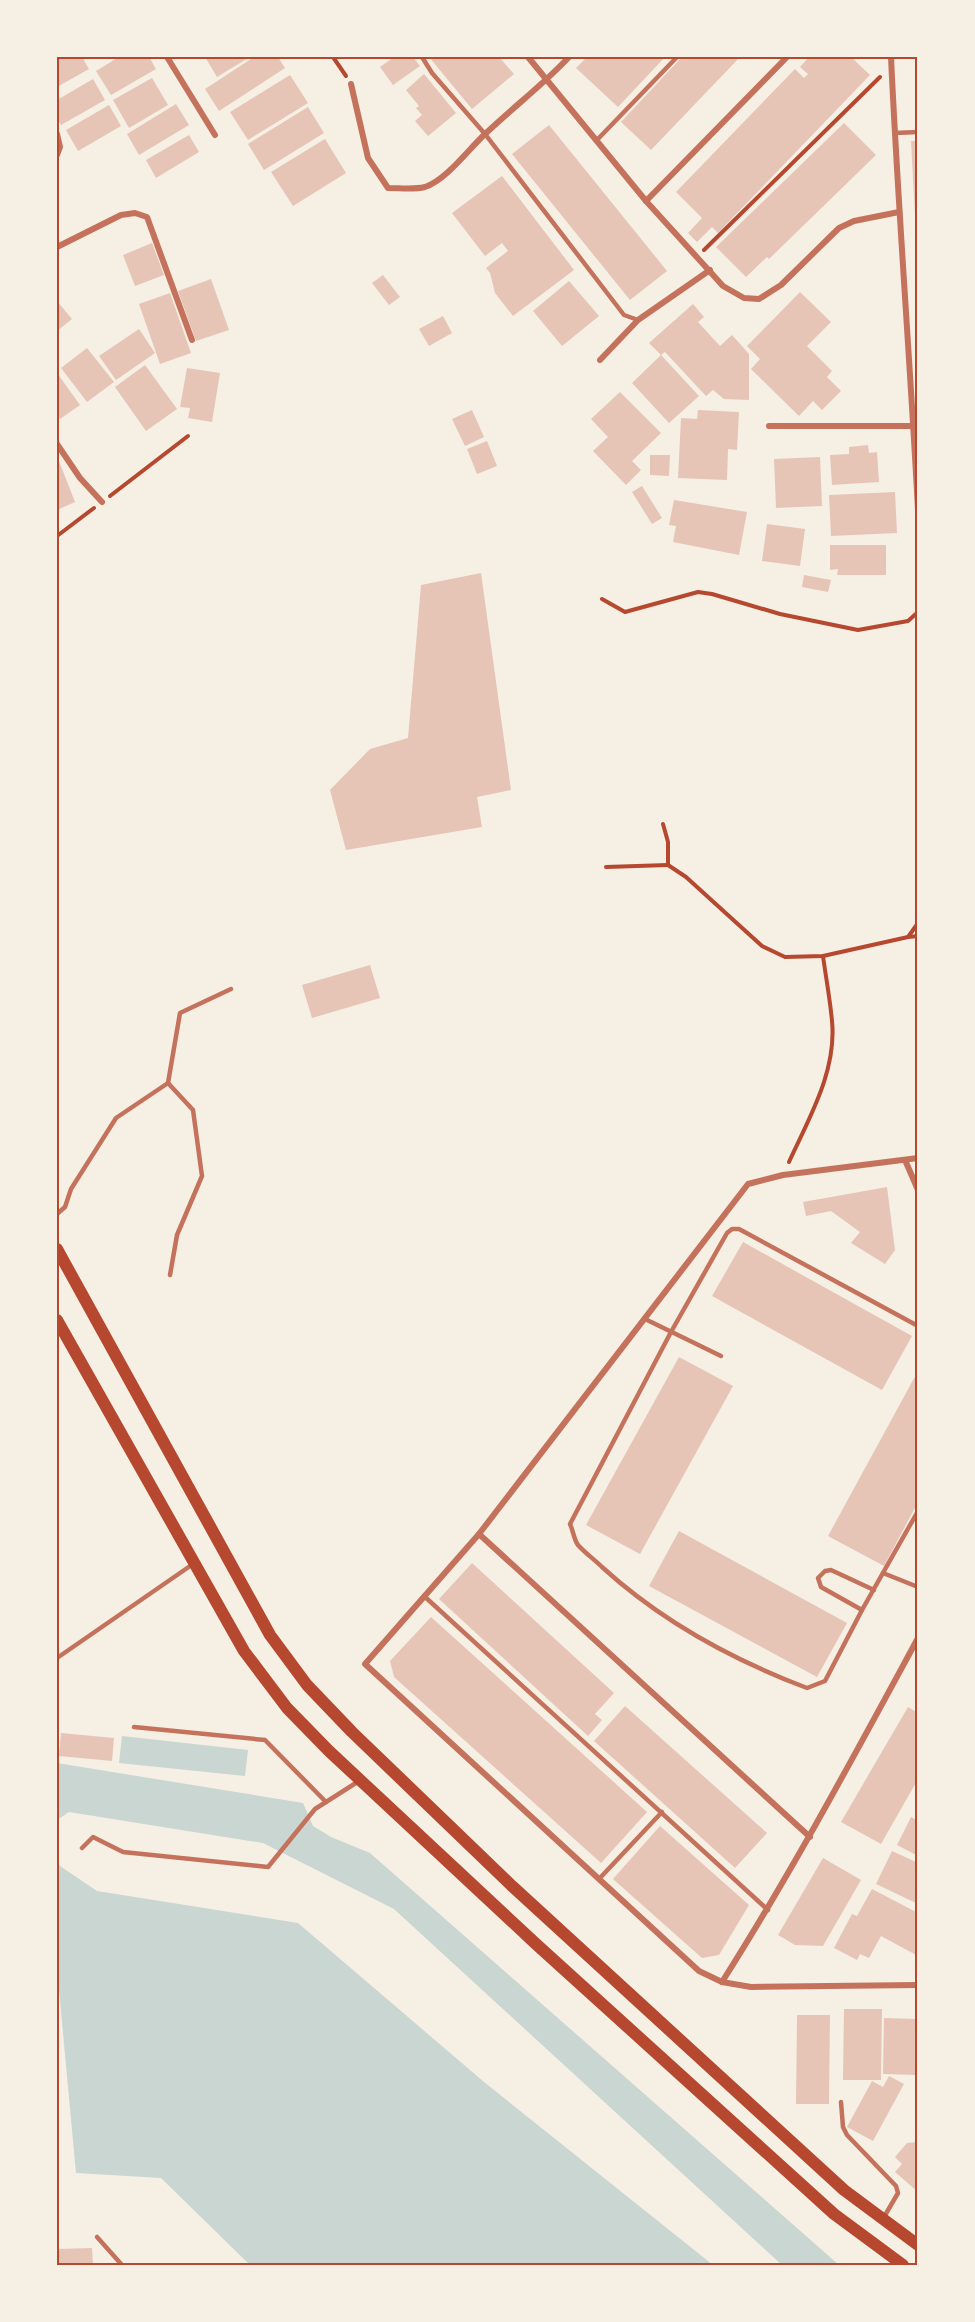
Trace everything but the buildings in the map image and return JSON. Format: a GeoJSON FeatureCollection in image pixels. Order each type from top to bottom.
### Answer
{"type":"FeatureCollection","features":[{"type":"Feature","properties":{"kind":"main road"},"geometry":{"type":"LineString","coordinates":[[57,1249],[270,1635],[307,1685],[351,1732],[512,1886],[844,2190],[918,2245]]}},
{"type":"Feature","properties":{"kind":"main road"},"geometry":{"type":"LineString","coordinates":[[57,1320],[244,1651],[287,1708],[329,1751],[536,1944],[834,2214],[903,2265]]}},
{"type":"Feature","properties":{"kind":"street"},"geometry":{"type":"LineString","coordinates":[[167,57],[214,135]]}},
{"type":"Feature","properties":{"kind":"street"},"geometry":{"type":"LineString","coordinates":[[528,57],[546,82],[646,201],[723,286],[744,298],[759,299],[781,285],[839,228],[854,221],[898,212]]}},
{"type":"Feature","properties":{"kind":"street"},"geometry":{"type":"LineString","coordinates":[[351,84],[368,158],[388,188],[412,189],[427,186],[447,172],[485,134],[546,82],[569,57]]}},
{"type":"Feature","properties":{"kind":"street"},"geometry":{"type":"LineString","coordinates":[[646,201],[787,57]]}},
{"type":"Feature","properties":{"kind":"street"},"geometry":{"type":"LineString","coordinates":[[891,57],[898,212],[916,427],[918,510]]}},
{"type":"Feature","properties":{"kind":"street"},"geometry":{"type":"LineString","coordinates":[[57,134],[60,147],[57,154]]}},
{"type":"Feature","properties":{"kind":"street"},"geometry":{"type":"LineString","coordinates":[[57,247],[121,215],[135,213],[147,217],[192,340]]}},
{"type":"Feature","properties":{"kind":"street"},"geometry":{"type":"LineString","coordinates":[[600,360],[638,321],[710,270]]}},
{"type":"Feature","properties":{"kind":"street"},"geometry":{"type":"LineString","coordinates":[[769,426],[916,427]]}},
{"type":"Feature","properties":{"kind":"street"},"geometry":{"type":"LineString","coordinates":[[57,444],[80,478],[102,502]]}},
{"type":"Feature","properties":{"kind":"street"},"geometry":{"type":"LineString","coordinates":[[918,1158],[783,1176],[748,1184],[479,1534],[365,1664],[699,1971],[722,1982],[751,1987],[918,1985]]}},
{"type":"Feature","properties":{"kind":"street"},"geometry":{"type":"LineString","coordinates":[[905,1160],[918,1190]]}},
{"type":"Feature","properties":{"kind":"street"},"geometry":{"type":"LineString","coordinates":[[479,1534],[810,1837]]}},
{"type":"Feature","properties":{"kind":"street"},"geometry":{"type":"LineString","coordinates":[[722,1982],[768,1910],[810,1837],[918,1638]]}},
{"type":"Feature","properties":{"kind":"lane"},"geometry":{"type":"LineString","coordinates":[[422,57],[432,73],[485,134],[624,315],[638,321]]}},
{"type":"Feature","properties":{"kind":"lane"},"geometry":{"type":"LineString","coordinates":[[596,141],[677,57]]}},
{"type":"Feature","properties":{"kind":"lane"},"geometry":{"type":"LineString","coordinates":[[895,133],[918,132]]}},
{"type":"Feature","properties":{"kind":"lane"},"geometry":{"type":"LineString","coordinates":[[57,1214],[65,1207],[71,1189],[116,1118],[168,1083],[180,1013],[231,989]]}},
{"type":"Feature","properties":{"kind":"lane"},"geometry":{"type":"LineString","coordinates":[[168,1083],[193,1110],[202,1176],[177,1235],[170,1275]]}},
{"type":"Feature","properties":{"kind":"lane"},"geometry":{"type":"LineString","coordinates":[[918,1326],[739,1229],[732,1229],[727,1233],[671,1332],[570,1524],[577,1544],[620,1583],[727,1653],[770,1674],[807,1688],[825,1681],[918,1511]]}},
{"type":"Feature","properties":{"kind":"lane"},"geometry":{"type":"LineString","coordinates":[[645,1319],[721,1356]]}},
{"type":"Feature","properties":{"kind":"lane"},"geometry":{"type":"LineString","coordinates":[[57,1658],[194,1563]]}},
{"type":"Feature","properties":{"kind":"lane"},"geometry":{"type":"LineString","coordinates":[[862,1610],[821,1587],[818,1578],[825,1571],[831,1570],[874,1590]]}},
{"type":"Feature","properties":{"kind":"lane"},"geometry":{"type":"LineString","coordinates":[[883,1573],[918,1587]]}},
{"type":"Feature","properties":{"kind":"lane"},"geometry":{"type":"LineString","coordinates":[[424,1596],[768,1910]]}},
{"type":"Feature","properties":{"kind":"lane"},"geometry":{"type":"LineString","coordinates":[[134,1727],[265,1740],[326,1802]]}},
{"type":"Feature","properties":{"kind":"lane"},"geometry":{"type":"LineString","coordinates":[[82,1848],[93,1837],[123,1852],[267,1867],[315,1809],[362,1780]]}},
{"type":"Feature","properties":{"kind":"lane"},"geometry":{"type":"LineString","coordinates":[[599,1879],[662,1812]]}},
{"type":"Feature","properties":{"kind":"lane"},"geometry":{"type":"LineString","coordinates":[[841,2102],[843,2127],[848,2135],[896,2186],[898,2193],[883,2220]]}},
{"type":"Feature","properties":{"kind":"lane"},"geometry":{"type":"LineString","coordinates":[[97,2237],[122,2265]]}},
{"type":"Feature","properties":{"kind":"path"},"geometry":{"type":"LineString","coordinates":[[333,57],[351,84]]}},
{"type":"Feature","properties":{"kind":"path"},"geometry":{"type":"LineString","coordinates":[[710,244],[875,83]]}},
{"type":"Feature","properties":{"kind":"path"},"geometry":{"type":"LineString","coordinates":[[57,536],[188,436]]}},
{"type":"Feature","properties":{"kind":"path"},"geometry":{"type":"LineString","coordinates":[[602,599],[625,612],[683,598],[692,593],[712,594],[780,614],[858,630],[908,621],[918,612]]}},
{"type":"Feature","properties":{"kind":"path"},"geometry":{"type":"LineString","coordinates":[[663,824],[668,842],[668,865]]}},
{"type":"Feature","properties":{"kind":"path"},"geometry":{"type":"LineString","coordinates":[[606,867],[668,865],[686,877],[762,946],[785,957],[822,956],[918,936]]}},
{"type":"Feature","properties":{"kind":"path"},"geometry":{"type":"LineString","coordinates":[[908,937],[918,923]]}},
{"type":"Feature","properties":{"kind":"path"},"geometry":{"type":"LineString","coordinates":[[783,1176],[822,1092],[830,1054],[832,1023],[822,956]]}},
{"type":"Feature","properties":{"kind":"shaded area"},"geometry":{"type":"Polygon","coordinates":[[[122,1736],[248,1750],[245,1776],[119,1763],[122,1736]]]}},
{"type":"Feature","properties":{"kind":"shaded area"},"geometry":{"type":"Polygon","coordinates":[[[57,1763],[303,1803],[313,1826],[331,1837],[370,1853],[839,2265],[782,2265],[394,1909],[263,1843],[69,1812],[57,1820],[57,1763]]]}},
{"type":"Feature","properties":{"kind":"shaded area"},"geometry":{"type":"Polygon","coordinates":[[[57,1864],[97,1891],[298,1923],[484,2082],[713,2265],[250,2265],[161,2178],[76,2173],[57,1968],[57,1864]]]}}]}
